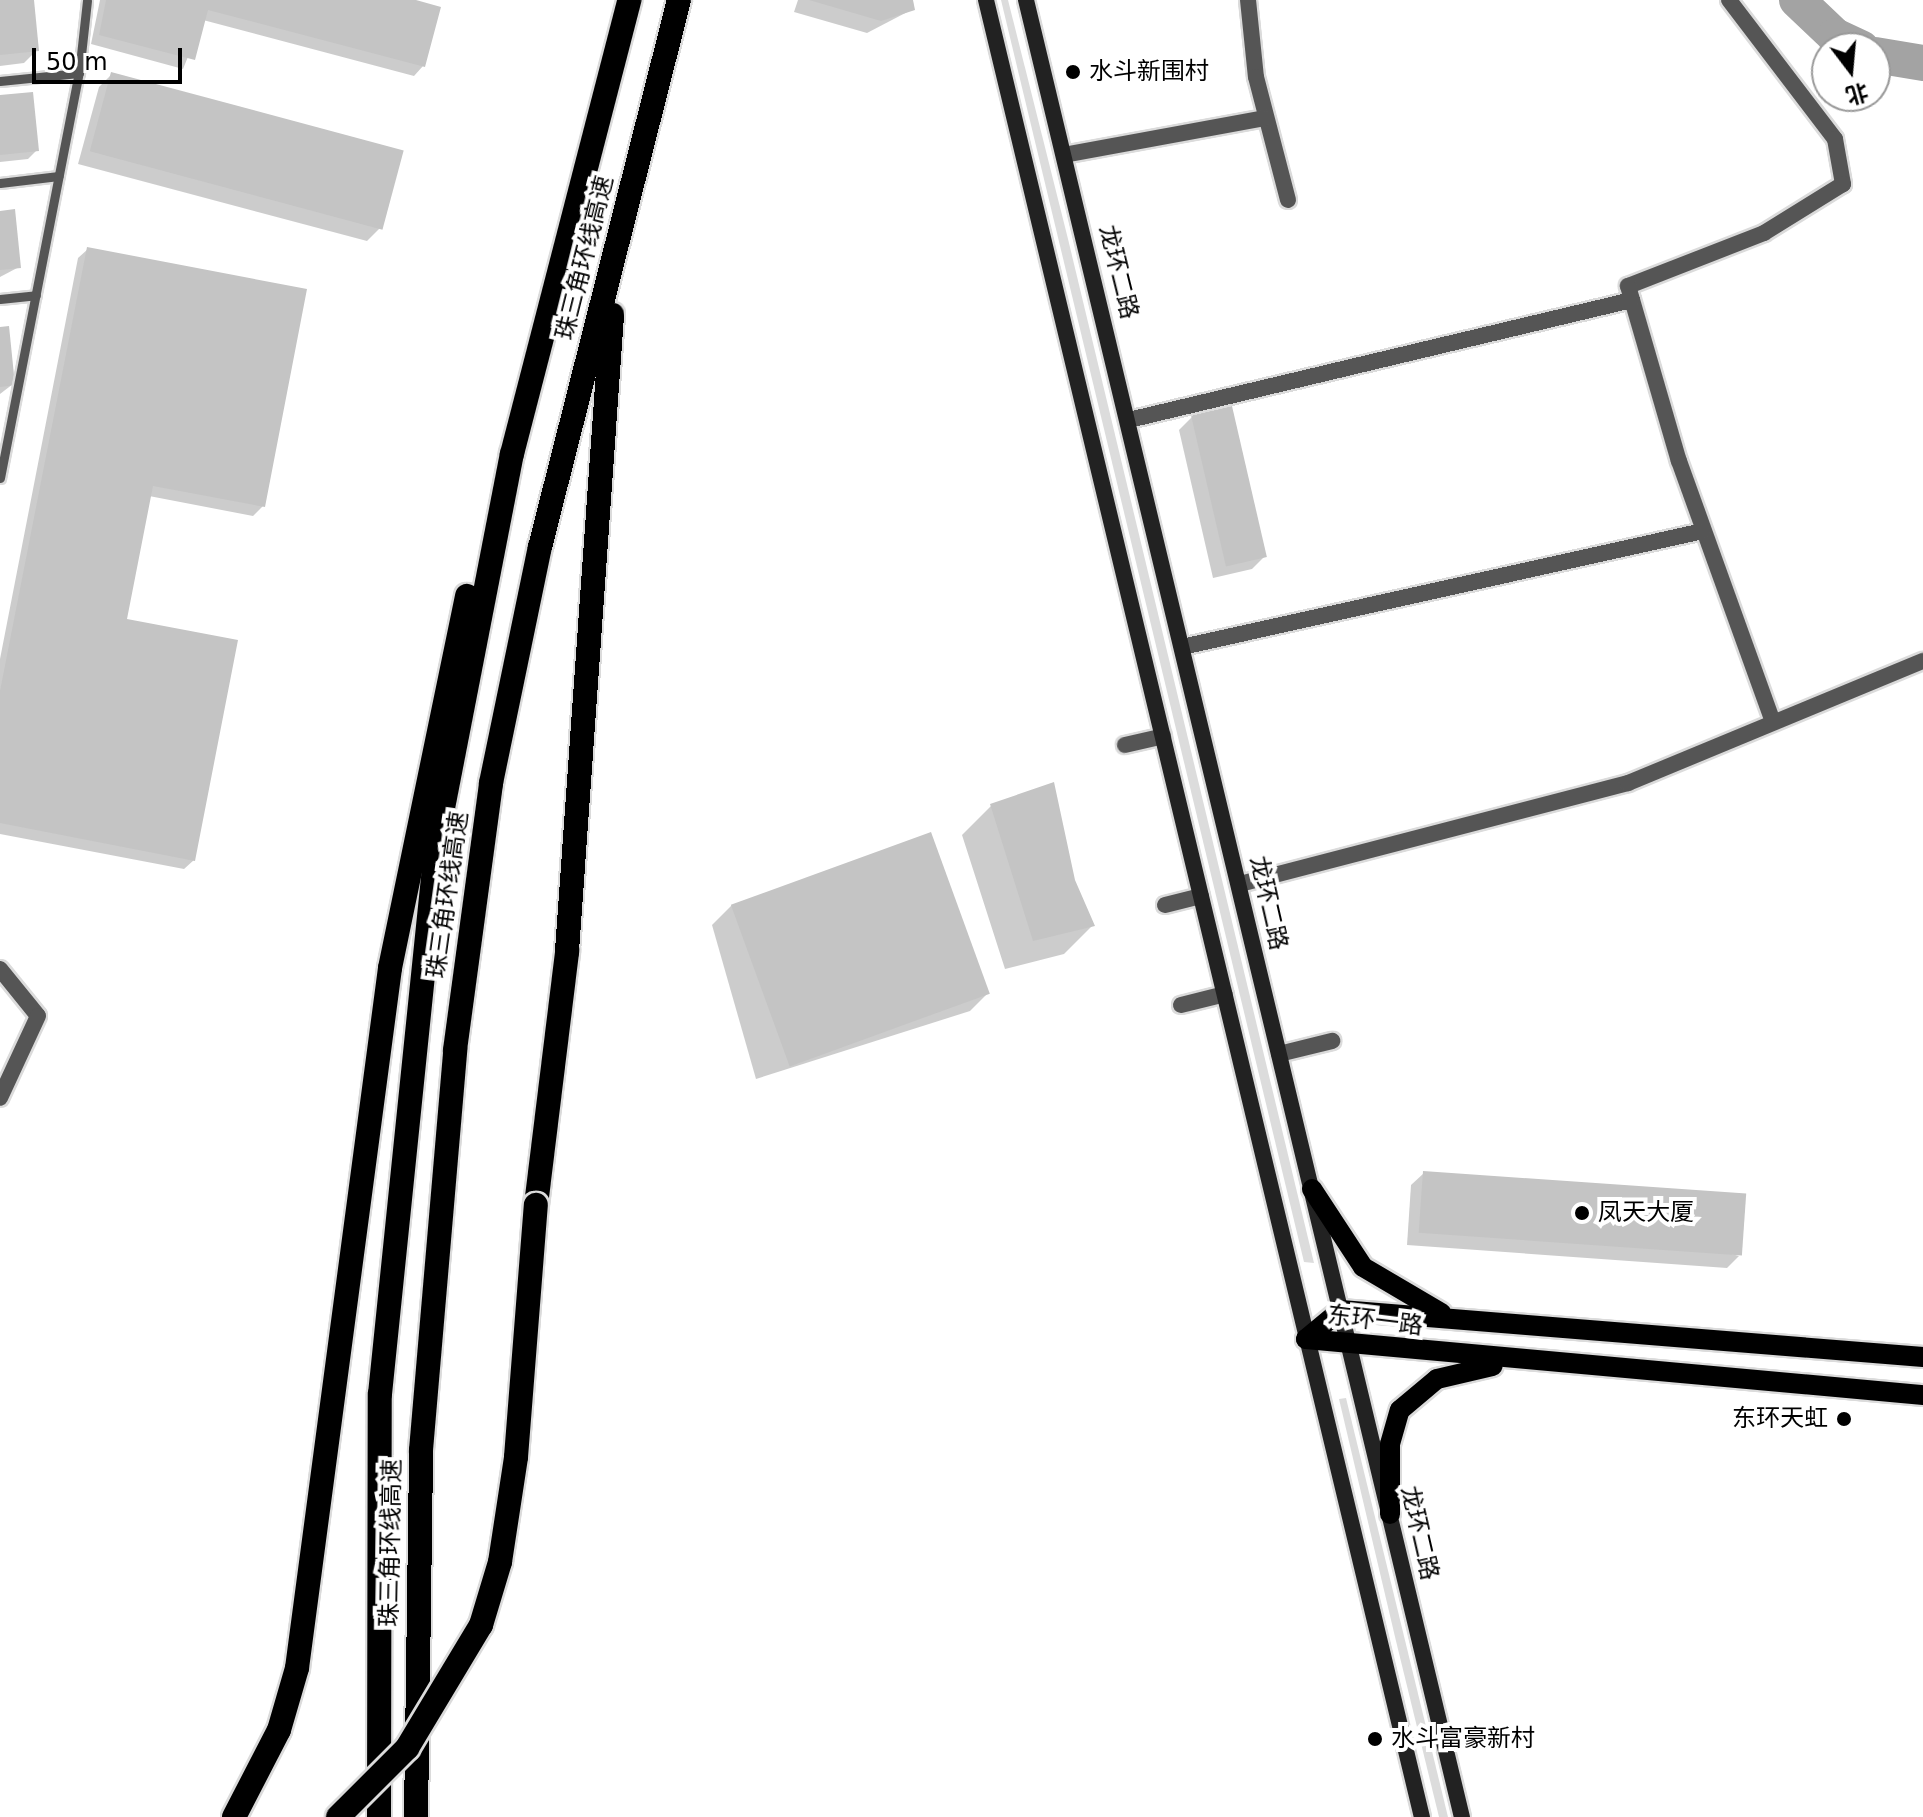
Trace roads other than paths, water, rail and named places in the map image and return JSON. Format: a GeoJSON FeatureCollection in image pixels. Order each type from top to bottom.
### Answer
{"type":"FeatureCollection","features":[{"type":"Feature","properties":{"kind":"highway","name":"珠三角环线高速"},"geometry":{"type":"LineString","coordinates":[[379,1817],[375,1537],[391,1236],[437,839],[519,426],[629,0]]}},
{"type":"Feature","properties":{"kind":"highway","name":"珠三角环线高速"},"geometry":{"type":"LineString","coordinates":[[416,1817],[421,1450],[455,1050],[491,783],[540,547],[679,0]]}},
{"type":"Feature","properties":{"kind":"highway"},"geometry":{"type":"LineString","coordinates":[[338,1817],[407,1748],[451,1686],[481,1625],[500,1562],[516,1457],[536,1205],[567,951],[593,511],[620,234]]}},
{"type":"Feature","properties":{"kind":"highway"},"geometry":{"type":"LineString","coordinates":[[234,1817],[279,1730],[297,1668],[325,1417],[411,848],[455,633],[519,426]]}},
{"type":"Feature","properties":{"kind":"main road"},"geometry":{"type":"LineString","coordinates":[[986,0],[1422,1817]]}},
{"type":"Feature","properties":{"kind":"main road","name":"龙环二路"},"geometry":{"type":"LineString","coordinates":[[1026,0],[1462,1817]]}},
{"type":"Feature","properties":{"kind":"main road"},"geometry":{"type":"LineString","coordinates":[[1312,1189],[1332,1229],[1372,1275],[1468,1321]]}},
{"type":"Feature","properties":{"kind":"main road","name":"东环一路"},"geometry":{"type":"LineString","coordinates":[[1306,1339],[1341,1310],[1923,1357]]}},
{"type":"Feature","properties":{"kind":"main road","name":"东环一路"},"geometry":{"type":"LineString","coordinates":[[1306,1339],[1350,1347],[1923,1395]]}},
{"type":"Feature","properties":{"kind":"main road"},"geometry":{"type":"LineString","coordinates":[[1390,1514],[1390,1444],[1410,1397],[1437,1379],[1524,1362]]}},
{"type":"Feature","properties":{"kind":"street"},"geometry":{"type":"LineString","coordinates":[[1248,0],[1265,118],[1288,200]]}},
{"type":"Feature","properties":{"kind":"street"},"geometry":{"type":"LineString","coordinates":[[1729,0],[1835,139],[1845,177],[1764,233],[1628,286],[1703,531],[1773,722]]}},
{"type":"Feature","properties":{"kind":"street"},"geometry":{"type":"LineString","coordinates":[[1064,155],[1265,118]]}},
{"type":"Feature","properties":{"kind":"street"},"geometry":{"type":"LineString","coordinates":[[1129,420],[1632,300]]}},
{"type":"Feature","properties":{"kind":"street"},"geometry":{"type":"LineString","coordinates":[[1182,647],[1703,531]]}},
{"type":"Feature","properties":{"kind":"street"},"geometry":{"type":"LineString","coordinates":[[1240,884],[1628,783],[1923,661]]}},
{"type":"Feature","properties":{"kind":"street"},"geometry":{"type":"LineString","coordinates":[[1125,745],[1163,736]]}},
{"type":"Feature","properties":{"kind":"street"},"geometry":{"type":"LineString","coordinates":[[1165,905],[1201,896]]}},
{"type":"Feature","properties":{"kind":"street"},"geometry":{"type":"LineString","coordinates":[[0,969],[38,1016],[0,1098]]}},
{"type":"Feature","properties":{"kind":"street"},"geometry":{"type":"LineString","coordinates":[[1181,1005],[1225,994]]}},
{"type":"Feature","properties":{"kind":"street"},"geometry":{"type":"LineString","coordinates":[[1279,1054],[1332,1041]]}},
{"type":"Feature","properties":{"kind":"lane"},"geometry":{"type":"LineString","coordinates":[[0,478],[79,73],[87,0]]}},
{"type":"Feature","properties":{"kind":"lane"},"geometry":{"type":"LineString","coordinates":[[0,81],[79,73]]}},
{"type":"Feature","properties":{"kind":"lane"},"geometry":{"type":"LineString","coordinates":[[0,183],[59,176]]}},
{"type":"Feature","properties":{"kind":"lane"},"geometry":{"type":"LineString","coordinates":[[0,299],[36,295]]}},
{"type":"Feature","properties":{"kind":"waterway"},"geometry":{"type":"LineString","coordinates":[[1797,0],[1831,32]]}},
{"type":"Feature","properties":{"kind":"waterway"},"geometry":{"type":"LineString","coordinates":[[1891,58],[1923,63]]}},
{"type":"Feature","properties":{"kind":"place","name":"水斗新围村"},"geometry":{"type":"Point","coordinates":[1073,72]}},
{"type":"Feature","properties":{"kind":"place","name":"凤天大厦"},"geometry":{"type":"Point","coordinates":[1582,1213]}},
{"type":"Feature","properties":{"kind":"place","name":"东环天虹"},"geometry":{"type":"Point","coordinates":[1844,1419]}},
{"type":"Feature","properties":{"kind":"place","name":"水斗富豪新村"},"geometry":{"type":"Point","coordinates":[1375,1739]}}]}
